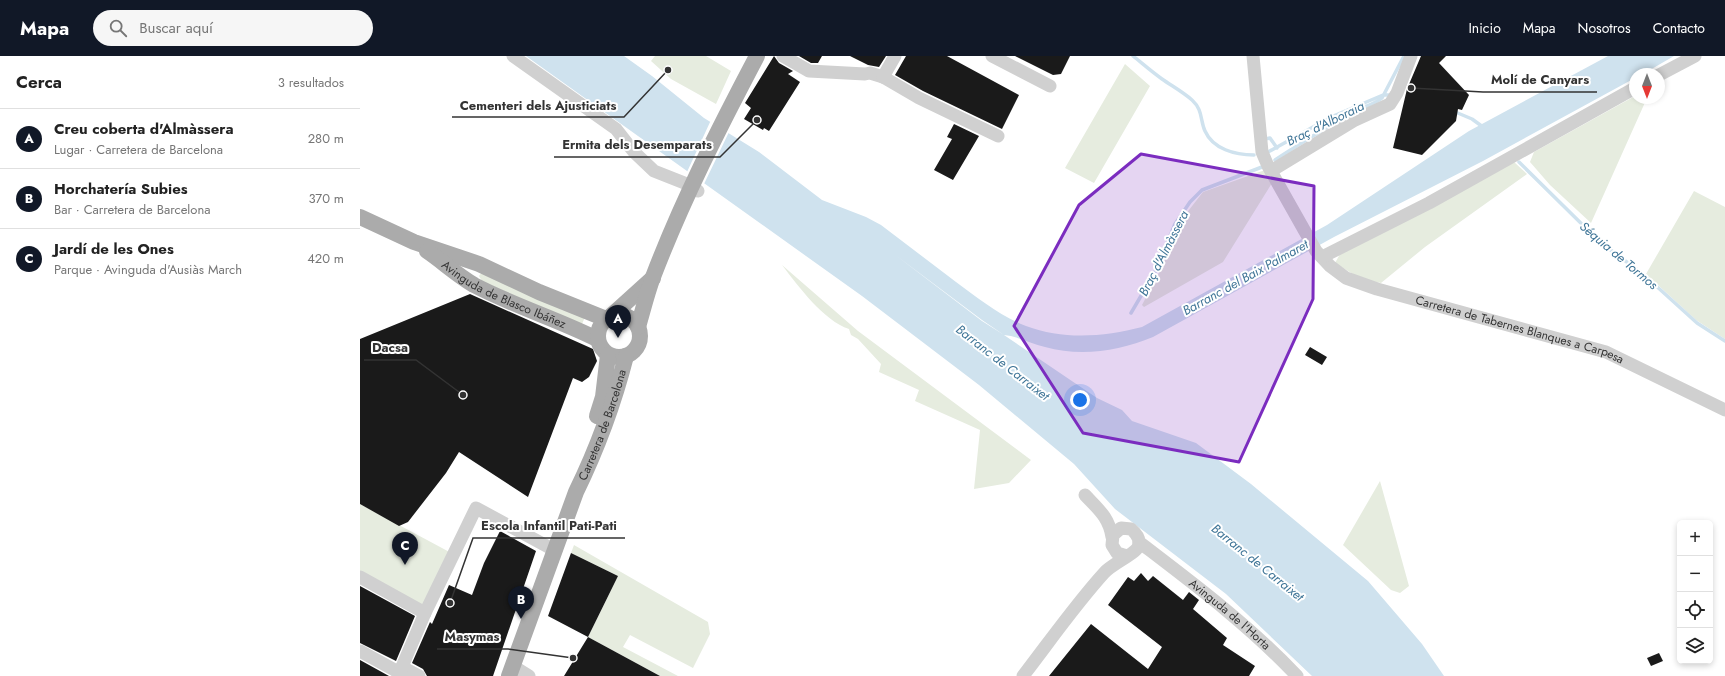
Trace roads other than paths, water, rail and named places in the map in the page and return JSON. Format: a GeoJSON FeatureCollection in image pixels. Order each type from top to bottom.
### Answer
{"type":"FeatureCollection","features":[{"type":"Feature","properties":{"kind":"main road"},"geometry":{"type":"LineString","coordinates":[[638,327],[653,278],[722,124],[754,57]]}},
{"type":"Feature","properties":{"kind":"main road","name":"Avinguda de Blasco Ibáñez"},"geometry":{"type":"LineString","coordinates":[[360,217],[414,242],[480,264],[539,292],[608,317]]}},
{"type":"Feature","properties":{"kind":"main road","name":"Avinguda de Blasco Ibáñez"},"geometry":{"type":"LineString","coordinates":[[414,242],[456,274],[474,285],[597,340]]}},
{"type":"Feature","properties":{"kind":"main road"},"geometry":{"type":"LineString","coordinates":[[456,274],[462,267],[461,258]]}},
{"type":"Feature","properties":{"kind":"main road"},"geometry":{"type":"LineString","coordinates":[[474,285],[471,273],[480,264]]}},
{"type":"Feature","properties":{"kind":"main road"},"geometry":{"type":"LineString","coordinates":[[608,317],[619,314],[626,316],[633,320],[638,327],[640,339],[638,346],[632,353],[626,356],[614,357],[608,355],[601,349],[597,340],[598,331],[600,324],[608,317],[653,278]]}},
{"type":"Feature","properties":{"kind":"main road","name":"Carretera de Barcelona"},"geometry":{"type":"LineString","coordinates":[[576,492],[582,464],[603,397],[608,355]]}},
{"type":"Feature","properties":{"kind":"main road","name":"Carretera de Barcelona"},"geometry":{"type":"LineString","coordinates":[[511,671],[576,492],[605,425],[626,356]]}},
{"type":"Feature","properties":{"kind":"street"},"geometry":{"type":"LineString","coordinates":[[513,56],[616,129],[634,152],[654,171],[695,186]]}},
{"type":"Feature","properties":{"kind":"street"},"geometry":{"type":"LineString","coordinates":[[783,56],[809,70],[865,74],[870,72],[883,77],[919,98],[948,110],[998,136]]}},
{"type":"Feature","properties":{"kind":"street"},"geometry":{"type":"LineString","coordinates":[[883,77],[895,56]]}},
{"type":"Feature","properties":{"kind":"street"},"geometry":{"type":"LineString","coordinates":[[992,56],[1050,86]]}},
{"type":"Feature","properties":{"kind":"street"},"geometry":{"type":"LineString","coordinates":[[1253,56],[1262,152],[1270,169],[1319,254],[1429,203],[1629,91]]}},
{"type":"Feature","properties":{"kind":"street"},"geometry":{"type":"LineString","coordinates":[[1270,169],[1355,120],[1390,104],[1397,93],[1411,56]]}},
{"type":"Feature","properties":{"kind":"street"},"geometry":{"type":"LineString","coordinates":[[1665,72],[1695,56]]}},
{"type":"Feature","properties":{"kind":"street","name":"Carretera de Tabernes Blanques a Carpesa"},"geometry":{"type":"LineString","coordinates":[[1319,254],[1330,266],[1346,278],[1376,289],[1606,352],[1725,410]]}},
{"type":"Feature","properties":{"kind":"street"},"geometry":{"type":"LineString","coordinates":[[1085,495],[1111,525],[1113,542],[1117,553],[1159,557]]}},
{"type":"Feature","properties":{"kind":"street"},"geometry":{"type":"LineString","coordinates":[[400,672],[425,613],[476,508],[554,550]]}},
{"type":"Feature","properties":{"kind":"street"},"geometry":{"type":"LineString","coordinates":[[1023,676],[1108,568],[1136,551],[1139,542],[1136,532],[1125,528],[1104,516]]}},
{"type":"Feature","properties":{"kind":"street"},"geometry":{"type":"LineString","coordinates":[[1108,568],[1113,542],[1117,531],[1125,528]]}},
{"type":"Feature","properties":{"kind":"street","name":"Avinguda de l'Horta"},"geometry":{"type":"LineString","coordinates":[[1139,542],[1202,590],[1263,642],[1296,676]]}},
{"type":"Feature","properties":{"kind":"street"},"geometry":{"type":"LineString","coordinates":[[360,577],[425,613]]}},
{"type":"Feature","properties":{"kind":"street"},"geometry":{"type":"LineString","coordinates":[[360,651],[400,672],[419,676]]}},
{"type":"Feature","properties":{"kind":"street"},"geometry":{"type":"LineString","coordinates":[[511,671],[529,676]]}},
{"type":"Feature","properties":{"kind":"water"},"geometry":{"type":"Polygon","coordinates":[[[526,56],[624,56],[652,76],[704,118],[759,152],[822,200],[866,217],[881,225],[998,312],[1016,322],[1040,330],[1084,336],[1113,333],[1142,327],[1327,225],[1469,131],[1608,56],[1674,56],[1653,68],[1629,68],[1629,81],[1483,161],[1334,237],[1153,337],[1113,349],[1072,352],[1040,346],[1004,335],[1097,398],[1122,410],[1132,421],[1196,443],[1251,484],[1368,581],[1422,644],[1444,676],[1312,676],[1226,594],[1115,509],[1074,464],[979,385],[862,296],[526,56]]]}},
{"type":"Feature","properties":{"kind":"waterway","name":"Braç d'Alboraia"},"geometry":{"type":"LineString","coordinates":[[1133,56],[1158,76],[1189,97],[1196,104],[1200,111],[1205,131],[1213,142],[1219,147],[1239,154],[1254,155]]}},
{"type":"Feature","properties":{"kind":"waterway","name":"Braç d'Almàssera"},"geometry":{"type":"LineString","coordinates":[[1275,160],[1305,140],[1357,110],[1382,98],[1404,56]]}},
{"type":"Feature","properties":{"kind":"waterway","name":"Braç d'Alboraia"},"geometry":{"type":"LineString","coordinates":[[1268,152],[1331,117],[1383,95],[1391,95]]}},
{"type":"Feature","properties":{"kind":"waterway","name":"Séquia de Tormos"},"geometry":{"type":"LineString","coordinates":[[1453,111],[1472,119],[1483,127]]}},
{"type":"Feature","properties":{"kind":"waterway"},"geometry":{"type":"LineString","coordinates":[[1265,139],[1270,138],[1277,148]]}},
{"type":"Feature","properties":{"kind":"waterway","name":"Séquia de Tormos"},"geometry":{"type":"LineString","coordinates":[[1519,162],[1601,243],[1643,274],[1697,323],[1725,341]]}},
{"type":"Feature","properties":{"kind":"waterway","name":"Braç d'Almàssera"},"geometry":{"type":"LineString","coordinates":[[1131,313],[1155,272],[1175,224],[1190,202],[1202,190],[1262,167]]}},
{"type":"Feature","properties":{"kind":"place","name":"Cementeri dels Ajusticiats"},"geometry":{"type":"Point","coordinates":[668,70]}},
{"type":"Feature","properties":{"kind":"place","name":"Molí de Canyars"},"geometry":{"type":"Point","coordinates":[1411,88]}},
{"type":"Feature","properties":{"kind":"place","name":"Ermita dels Desemparats"},"geometry":{"type":"Point","coordinates":[757,120]}},
{"type":"Feature","properties":{"kind":"place","name":"Creu coberta d'Almàssera"},"geometry":{"type":"Point","coordinates":[618,338]}},
{"type":"Feature","properties":{"kind":"place","name":"Dacsa"},"geometry":{"type":"Point","coordinates":[463,395]}},
{"type":"Feature","properties":{"kind":"place","name":"Jardí de les Ones"},"geometry":{"type":"Point","coordinates":[405,565]}},
{"type":"Feature","properties":{"kind":"place","name":"Escola Infantil Pati-Pati"},"geometry":{"type":"Point","coordinates":[450,603]}},
{"type":"Feature","properties":{"kind":"place","name":"Horchatería Subies"},"geometry":{"type":"Point","coordinates":[521,619]}},
{"type":"Feature","properties":{"kind":"place","name":"Masymas"},"geometry":{"type":"Point","coordinates":[573,658]}},
{"type":"Feature","properties":{"kind":"water label","name":"Barranc del Baix Palmaret"},"geometry":{"type":"Point","coordinates":[1245,277]}},
{"type":"Feature","properties":{"kind":"water label","name":"Barranc de Carraixet"},"geometry":{"type":"Point","coordinates":[1003,362]}},
{"type":"Feature","properties":{"kind":"water label","name":"Barranc de Carraixet"},"geometry":{"type":"Point","coordinates":[1258,562]}}]}
